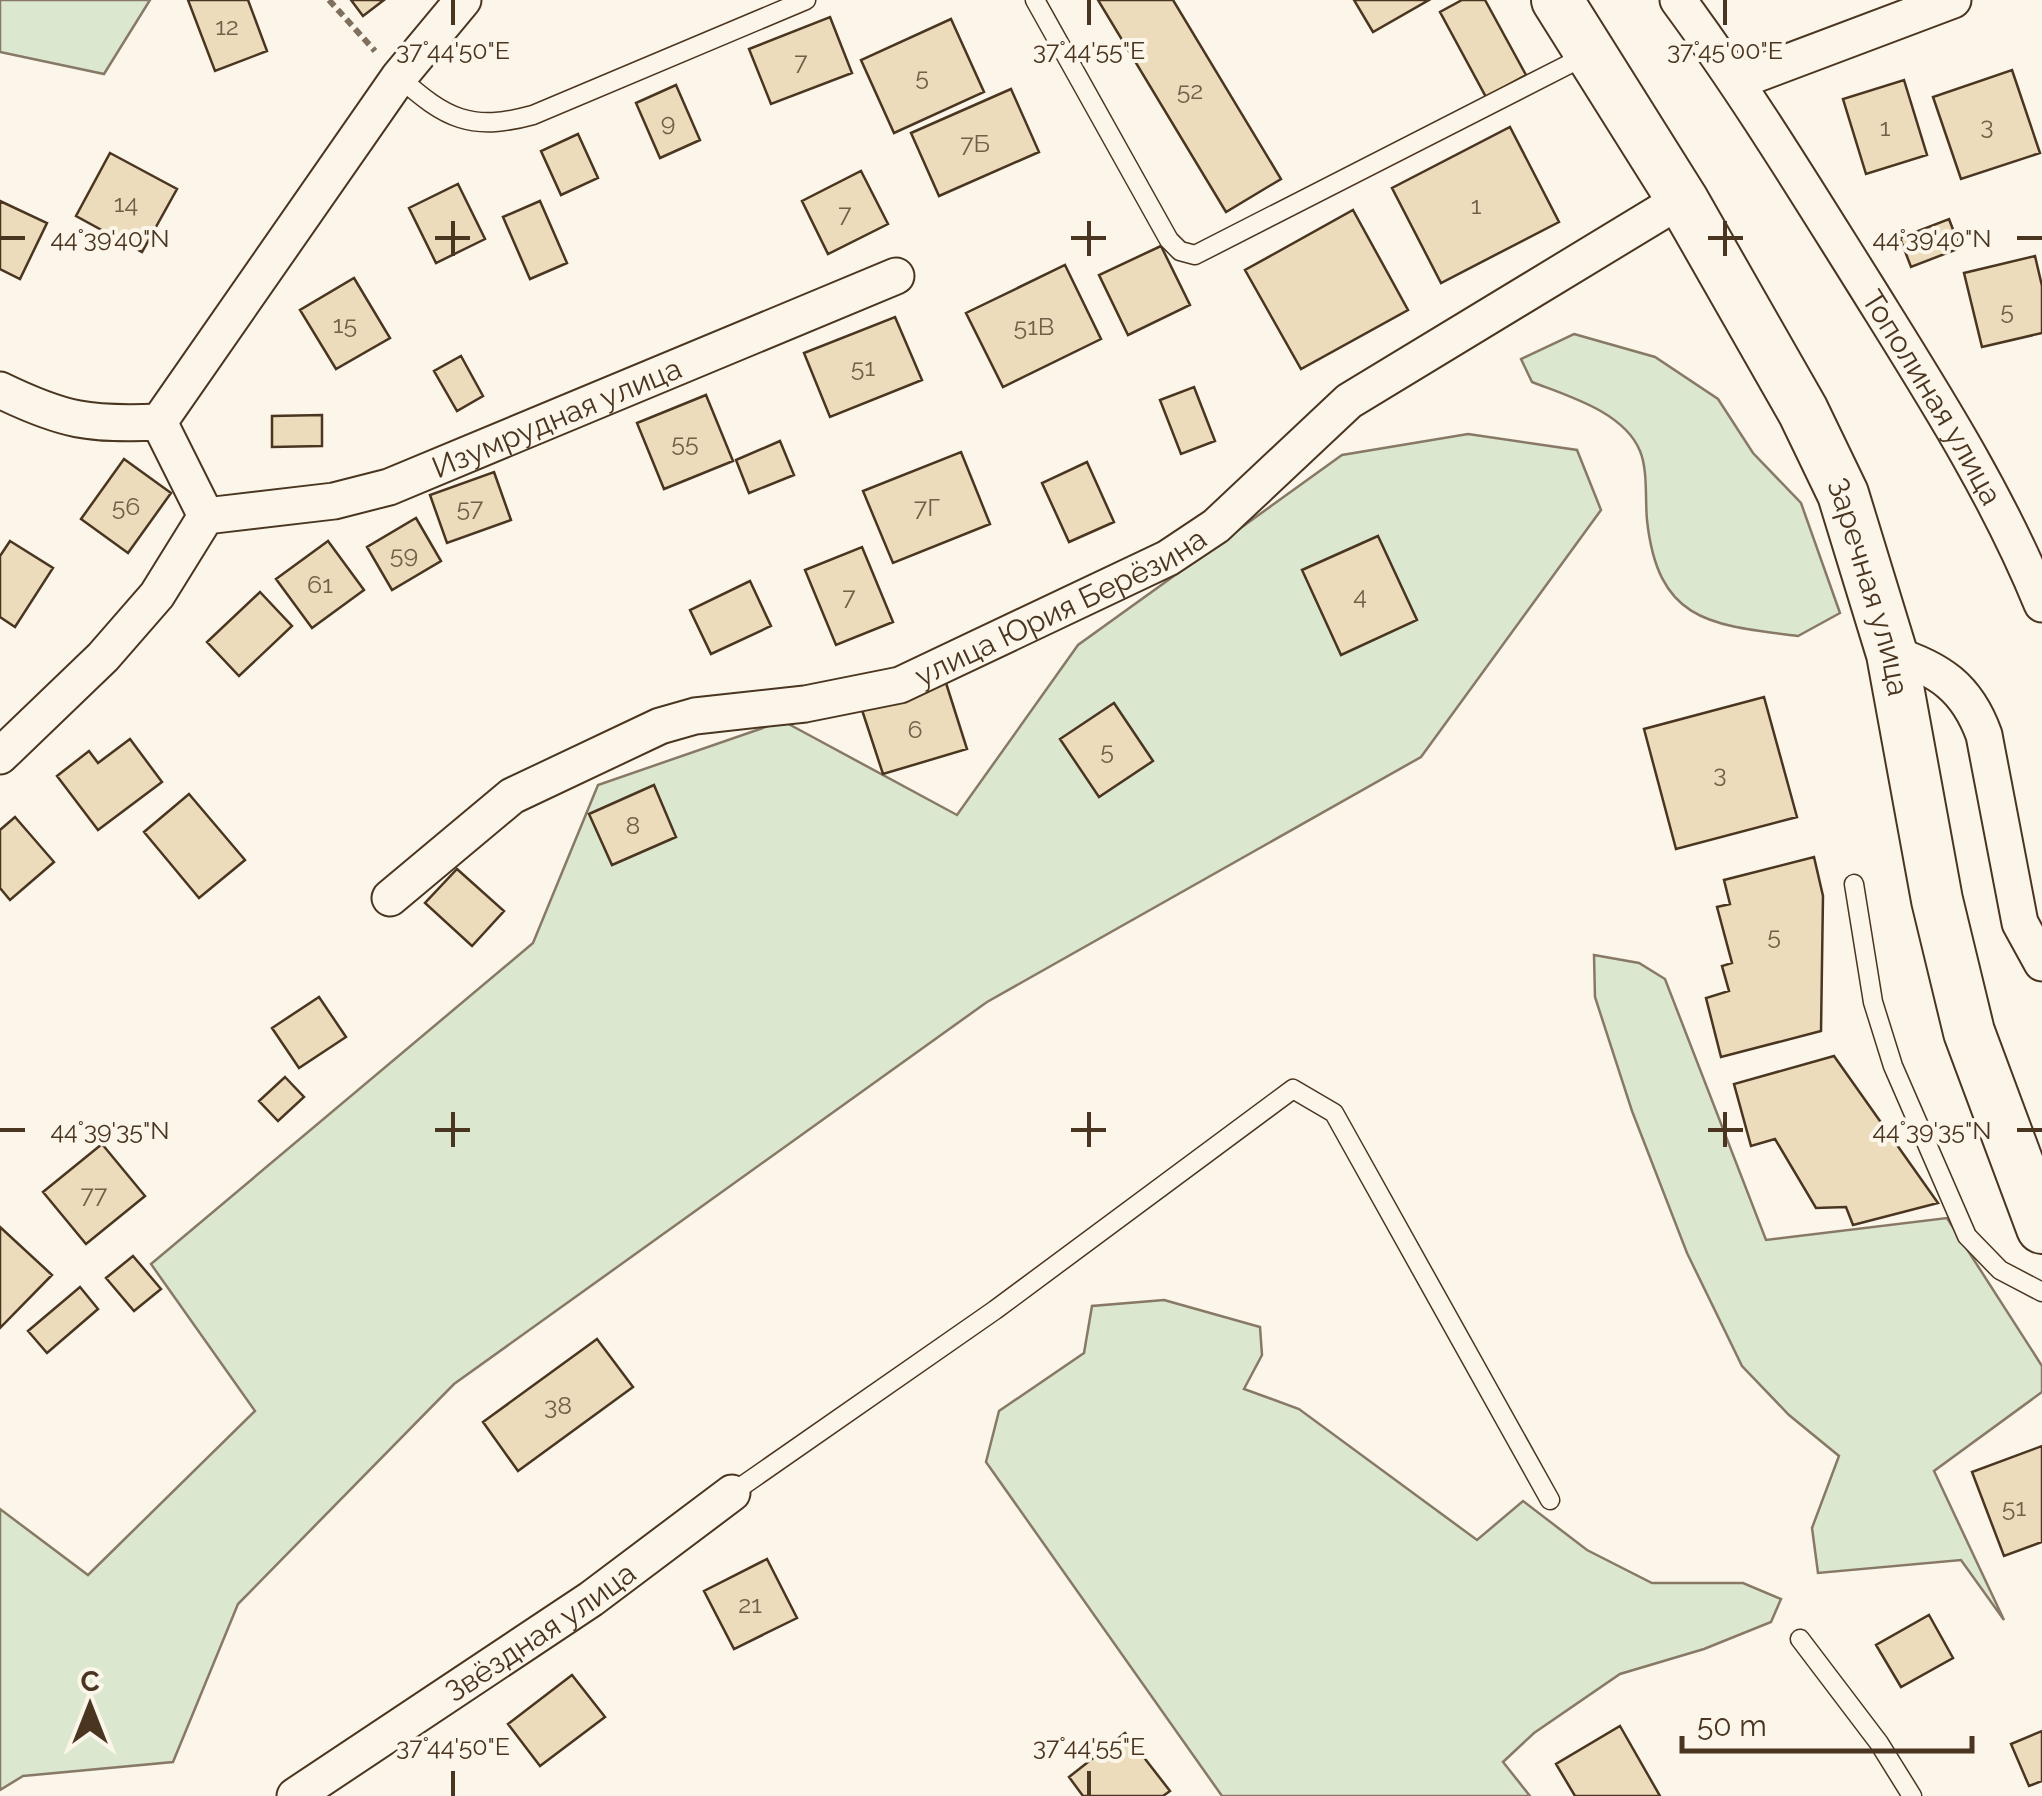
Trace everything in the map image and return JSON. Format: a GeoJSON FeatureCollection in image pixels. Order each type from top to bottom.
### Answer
{"type":"FeatureCollection","features":[{"type":"Feature","properties":{"kind":"street"},"geometry":{"type":"LineString","coordinates":[[159,422],[399,78],[463,0]]}},
{"type":"Feature","properties":{"kind":"street","name":"Заречная улица"},"geometry":{"type":"LineString","coordinates":[[1556,0],[1682,199],[1804,410],[1843,494],[1892,654],[1937,900],[1969,1032],[2042,1228]]}},
{"type":"Feature","properties":{"kind":"street","name":"Тополиная улица"},"geometry":{"type":"LineString","coordinates":[[1678,0],[1738,81],[1942,409],[1994,501],[2042,604]]}},
{"type":"Feature","properties":{"kind":"street"},"geometry":{"type":"LineString","coordinates":[[1738,81],[1953,0]]}},
{"type":"Feature","properties":{"kind":"street","name":"улица Юрия Берёзина"},"geometry":{"type":"LineString","coordinates":[[390,898],[512,796],[660,726],[695,716],[805,704],[900,684],[1168,558],[1216,526],[1350,401],[1682,199]]}},
{"type":"Feature","properties":{"kind":"street","name":"Изумрудная улица"},"geometry":{"type":"LineString","coordinates":[[206,516],[334,501],[389,487],[896,276]]}},
{"type":"Feature","properties":{"kind":"street"},"geometry":{"type":"LineString","coordinates":[[0,390],[48,414],[93,425],[159,422]]}},
{"type":"Feature","properties":{"kind":"street"},"geometry":{"type":"LineString","coordinates":[[0,756],[136,620],[157,595],[206,516],[159,422]]}},
{"type":"Feature","properties":{"kind":"street"},"geometry":{"type":"LineString","coordinates":[[1892,654],[1951,680],[1973,706],[1984,735],[2020,924],[2042,963]]}},
{"type":"Feature","properties":{"kind":"street","name":"Звёздная улица"},"geometry":{"type":"LineString","coordinates":[[295,1796],[591,1598],[732,1493]]}},
{"type":"Feature","properties":{"kind":"lane"},"geometry":{"type":"LineString","coordinates":[[399,78],[431,106],[462,121],[497,125],[533,115],[760,9],[806,0]]}},
{"type":"Feature","properties":{"kind":"lane"},"geometry":{"type":"LineString","coordinates":[[1035,0],[1170,240],[1180,252],[1195,255],[1588,54]]}},
{"type":"Feature","properties":{"kind":"lane"},"geometry":{"type":"LineString","coordinates":[[1854,884],[1872,1002],[1893,1066],[1968,1236],[2000,1270],[2042,1292]]}},
{"type":"Feature","properties":{"kind":"lane"},"geometry":{"type":"LineString","coordinates":[[732,1493],[995,1310],[1292,1089],[1334,1113],[1550,1500]]}},
{"type":"Feature","properties":{"kind":"lane"},"geometry":{"type":"LineString","coordinates":[[1800,1639],[1880,1743],[1912,1796]]}},
{"type":"Feature","properties":{"kind":"path"},"geometry":{"type":"LineString","coordinates":[[329,0],[399,78]]}},
{"type":"Feature","properties":{"kind":"green space"},"geometry":{"type":"Polygon","coordinates":[[[0,0],[150,0],[104,74],[0,52],[0,0]]]}},
{"type":"Feature","properties":{"kind":"green space"},"geometry":{"type":"Polygon","coordinates":[[[1574,334],[1655,357],[1718,399],[1753,453],[1801,503],[1840,613],[1798,636],[1714,621],[1676,599],[1653,554],[1644,467],[1632,437],[1594,407],[1532,382],[1521,359],[1574,334]]]}},
{"type":"Feature","properties":{"kind":"green space"},"geometry":{"type":"Polygon","coordinates":[[[1468,434],[1577,450],[1601,510],[1421,757],[987,1002],[454,1384],[238,1604],[173,1762],[23,1776],[0,1790],[0,1509],[88,1575],[255,1411],[151,1264],[533,943],[598,785],[783,721],[957,815],[1078,645],[1342,455],[1468,434]]]}},
{"type":"Feature","properties":{"kind":"green space"},"geometry":{"type":"Polygon","coordinates":[[[1594,955],[1639,963],[1665,979],[1766,1240],[1947,1218],[2042,1366],[2042,1392],[1934,1471],[2004,1620],[1961,1560],[1818,1573],[1812,1528],[1839,1456],[1789,1415],[1742,1366],[1687,1253],[1632,1111],[1595,997],[1594,955]]]}},
{"type":"Feature","properties":{"kind":"green space"},"geometry":{"type":"Polygon","coordinates":[[[1164,1300],[1260,1327],[1262,1355],[1244,1389],[1299,1409],[1477,1540],[1523,1501],[1587,1550],[1652,1583],[1743,1583],[1781,1599],[1771,1622],[1704,1649],[1620,1674],[1534,1733],[1503,1762],[1530,1796],[1222,1796],[986,1462],[999,1411],[1084,1353],[1092,1306],[1164,1300]]]}},
{"type":"Feature","properties":{"kind":"building"},"geometry":{"type":"Polygon","coordinates":[[[188,0],[248,0],[267,51],[215,71],[188,0]]]}},
{"type":"Feature","properties":{"kind":"building"},"geometry":{"type":"Polygon","coordinates":[[[351,0],[384,0],[363,16],[351,0]]]}},
{"type":"Feature","properties":{"kind":"building"},"geometry":{"type":"Polygon","coordinates":[[[1098,0],[1173,0],[1281,179],[1226,212],[1098,0]]]}},
{"type":"Feature","properties":{"kind":"building"},"geometry":{"type":"Polygon","coordinates":[[[1354,0],[1429,0],[1373,32],[1354,0]]]}},
{"type":"Feature","properties":{"kind":"building"},"geometry":{"type":"Polygon","coordinates":[[[1462,0],[1485,0],[1526,75],[1486,97],[1440,12],[1462,0]]]}},
{"type":"Feature","properties":{"kind":"building"},"geometry":{"type":"Polygon","coordinates":[[[830,17],[852,73],[771,104],[749,49],[830,17]]]}},
{"type":"Feature","properties":{"kind":"building"},"geometry":{"type":"Polygon","coordinates":[[[951,19],[984,92],[894,133],[861,60],[951,19]]]}},
{"type":"Feature","properties":{"kind":"building"},"geometry":{"type":"Polygon","coordinates":[[[2012,70],[2040,153],[1961,179],[1933,97],[2012,70]]]}},
{"type":"Feature","properties":{"kind":"building"},"geometry":{"type":"Polygon","coordinates":[[[1904,80],[1927,155],[1866,174],[1843,99],[1904,80]]]}},
{"type":"Feature","properties":{"kind":"building"},"geometry":{"type":"Polygon","coordinates":[[[676,85],[700,140],[660,158],[636,103],[676,85]]]}},
{"type":"Feature","properties":{"kind":"building"},"geometry":{"type":"Polygon","coordinates":[[[1011,89],[1039,152],[939,196],[911,133],[1011,89]]]}},
{"type":"Feature","properties":{"kind":"building"},"geometry":{"type":"Polygon","coordinates":[[[1510,127],[1559,222],[1441,283],[1392,188],[1510,127]]]}},
{"type":"Feature","properties":{"kind":"building"},"geometry":{"type":"Polygon","coordinates":[[[578,134],[598,178],[561,195],[541,151],[578,134]]]}},
{"type":"Feature","properties":{"kind":"building"},"geometry":{"type":"Polygon","coordinates":[[[110,153],[177,189],[142,252],[76,216],[110,153]]]}},
{"type":"Feature","properties":{"kind":"building"},"geometry":{"type":"Polygon","coordinates":[[[861,171],[888,224],[828,254],[802,201],[861,171]]]}},
{"type":"Feature","properties":{"kind":"building"},"geometry":{"type":"Polygon","coordinates":[[[458,184],[485,239],[436,263],[409,208],[458,184]]]}},
{"type":"Feature","properties":{"kind":"building"},"geometry":{"type":"Polygon","coordinates":[[[0,201],[47,223],[20,279],[0,269],[0,201]]]}},
{"type":"Feature","properties":{"kind":"building"},"geometry":{"type":"Polygon","coordinates":[[[540,201],[567,263],[530,279],[503,217],[540,201]]]}},
{"type":"Feature","properties":{"kind":"building"},"geometry":{"type":"Polygon","coordinates":[[[1353,210],[1408,310],[1301,369],[1245,270],[1353,210]]]}},
{"type":"Feature","properties":{"kind":"building"},"geometry":{"type":"Polygon","coordinates":[[[1949,219],[1960,248],[1911,267],[1900,238],[1949,219]]]}},
{"type":"Feature","properties":{"kind":"building"},"geometry":{"type":"Polygon","coordinates":[[[1161,246],[1190,305],[1128,335],[1099,275],[1161,246]]]}},
{"type":"Feature","properties":{"kind":"building"},"geometry":{"type":"Polygon","coordinates":[[[2035,256],[2042,286],[2042,333],[1982,347],[1964,273],[2035,256]]]}},
{"type":"Feature","properties":{"kind":"building"},"geometry":{"type":"Polygon","coordinates":[[[1065,265],[1101,339],[1003,387],[966,313],[1065,265]]]}},
{"type":"Feature","properties":{"kind":"building"},"geometry":{"type":"Polygon","coordinates":[[[354,278],[390,338],[336,369],[300,310],[354,278]]]}},
{"type":"Feature","properties":{"kind":"building"},"geometry":{"type":"Polygon","coordinates":[[[895,317],[922,380],[830,417],[804,353],[895,317]]]}},
{"type":"Feature","properties":{"kind":"building"},"geometry":{"type":"Polygon","coordinates":[[[461,356],[483,396],[457,411],[434,371],[461,356]]]}},
{"type":"Feature","properties":{"kind":"building"},"geometry":{"type":"Polygon","coordinates":[[[1194,387],[1215,441],[1181,454],[1160,400],[1194,387]]]}},
{"type":"Feature","properties":{"kind":"building"},"geometry":{"type":"Polygon","coordinates":[[[706,395],[733,461],[664,489],[637,423],[706,395]]]}},
{"type":"Feature","properties":{"kind":"building"},"geometry":{"type":"Polygon","coordinates":[[[322,415],[322,446],[272,447],[272,416],[322,415]]]}},
{"type":"Feature","properties":{"kind":"building"},"geometry":{"type":"Polygon","coordinates":[[[780,441],[794,475],[749,493],[736,460],[780,441]]]}},
{"type":"Feature","properties":{"kind":"building"},"geometry":{"type":"Polygon","coordinates":[[[961,452],[990,524],[893,563],[863,491],[961,452]]]}},
{"type":"Feature","properties":{"kind":"building"},"geometry":{"type":"Polygon","coordinates":[[[124,459],[171,493],[128,553],[81,519],[124,459]]]}},
{"type":"Feature","properties":{"kind":"building"},"geometry":{"type":"Polygon","coordinates":[[[1087,462],[1114,522],[1069,542],[1042,483],[1087,462]]]}},
{"type":"Feature","properties":{"kind":"building"},"geometry":{"type":"Polygon","coordinates":[[[494,472],[511,520],[447,543],[430,495],[494,472]]]}},
{"type":"Feature","properties":{"kind":"building"},"geometry":{"type":"Polygon","coordinates":[[[416,518],[441,561],[392,590],[367,547],[416,518]]]}},
{"type":"Feature","properties":{"kind":"building"},"geometry":{"type":"Polygon","coordinates":[[[1378,536],[1417,620],[1341,655],[1302,570],[1378,536]]]}},
{"type":"Feature","properties":{"kind":"building"},"geometry":{"type":"Polygon","coordinates":[[[10,541],[53,568],[15,627],[0,617],[0,556],[10,541]]]}},
{"type":"Feature","properties":{"kind":"building"},"geometry":{"type":"Polygon","coordinates":[[[328,541],[364,590],[312,628],[276,579],[328,541]]]}},
{"type":"Feature","properties":{"kind":"building"},"geometry":{"type":"Polygon","coordinates":[[[862,547],[893,622],[836,645],[805,570],[862,547]]]}},
{"type":"Feature","properties":{"kind":"building"},"geometry":{"type":"Polygon","coordinates":[[[750,581],[771,626],[711,654],[690,610],[750,581]]]}},
{"type":"Feature","properties":{"kind":"building"},"geometry":{"type":"Polygon","coordinates":[[[260,592],[292,626],[239,676],[207,642],[260,592]]]}},
{"type":"Feature","properties":{"kind":"building"},"geometry":{"type":"Polygon","coordinates":[[[946,683],[967,749],[883,774],[862,710],[946,683]]]}},
{"type":"Feature","properties":{"kind":"building"},"geometry":{"type":"Polygon","coordinates":[[[1764,697],[1797,817],[1676,849],[1644,729],[1764,697]]]}},
{"type":"Feature","properties":{"kind":"building"},"geometry":{"type":"Polygon","coordinates":[[[1114,703],[1153,761],[1099,797],[1060,739],[1114,703]]]}},
{"type":"Feature","properties":{"kind":"building"},"geometry":{"type":"Polygon","coordinates":[[[130,739],[162,782],[98,830],[57,776],[89,751],[98,763],[130,739]]]}},
{"type":"Feature","properties":{"kind":"building"},"geometry":{"type":"Polygon","coordinates":[[[654,785],[676,837],[612,865],[589,814],[654,785]]]}},
{"type":"Feature","properties":{"kind":"building"},"geometry":{"type":"Polygon","coordinates":[[[189,794],[245,860],[199,898],[144,832],[189,794]]]}},
{"type":"Feature","properties":{"kind":"building"},"geometry":{"type":"Polygon","coordinates":[[[15,817],[54,862],[10,900],[0,888],[0,830],[15,817]]]}},
{"type":"Feature","properties":{"kind":"building"},"geometry":{"type":"Polygon","coordinates":[[[1814,857],[1823,896],[1821,1031],[1721,1057],[1706,998],[1729,991],[1722,966],[1732,963],[1717,907],[1730,904],[1724,880],[1814,857]]]}},
{"type":"Feature","properties":{"kind":"building"},"geometry":{"type":"Polygon","coordinates":[[[457,869],[504,911],[472,946],[425,903],[457,869]]]}},
{"type":"Feature","properties":{"kind":"building"},"geometry":{"type":"Polygon","coordinates":[[[319,997],[346,1037],[299,1068],[272,1028],[319,997]]]}},
{"type":"Feature","properties":{"kind":"building"},"geometry":{"type":"Polygon","coordinates":[[[1834,1056],[1938,1203],[1853,1225],[1846,1207],[1816,1208],[1775,1139],[1751,1146],[1734,1084],[1834,1056]]]}},
{"type":"Feature","properties":{"kind":"building"},"geometry":{"type":"Polygon","coordinates":[[[285,1077],[304,1097],[278,1121],[259,1101],[285,1077]]]}},
{"type":"Feature","properties":{"kind":"building"},"geometry":{"type":"Polygon","coordinates":[[[102,1144],[145,1196],[86,1244],[43,1192],[102,1144]]]}},
{"type":"Feature","properties":{"kind":"building"},"geometry":{"type":"Polygon","coordinates":[[[0,1227],[52,1275],[0,1328],[0,1227]]]}},
{"type":"Feature","properties":{"kind":"building"},"geometry":{"type":"Polygon","coordinates":[[[133,1256],[161,1289],[134,1311],[106,1278],[133,1256]]]}},
{"type":"Feature","properties":{"kind":"building"},"geometry":{"type":"Polygon","coordinates":[[[80,1287],[98,1309],[47,1353],[28,1331],[80,1287]]]}},
{"type":"Feature","properties":{"kind":"building"},"geometry":{"type":"Polygon","coordinates":[[[597,1339],[633,1387],[518,1471],[483,1422],[597,1339]]]}},
{"type":"Feature","properties":{"kind":"building"},"geometry":{"type":"Polygon","coordinates":[[[2042,1446],[2042,1542],[2004,1556],[1972,1472],[2042,1446]]]}},
{"type":"Feature","properties":{"kind":"building"},"geometry":{"type":"Polygon","coordinates":[[[767,1559],[797,1618],[734,1649],[704,1591],[767,1559]]]}},
{"type":"Feature","properties":{"kind":"building"},"geometry":{"type":"Polygon","coordinates":[[[1929,1615],[1953,1658],[1901,1687],[1876,1645],[1929,1615]]]}},
{"type":"Feature","properties":{"kind":"building"},"geometry":{"type":"Polygon","coordinates":[[[572,1675],[605,1717],[540,1766],[508,1724],[572,1675]]]}},
{"type":"Feature","properties":{"kind":"building"},"geometry":{"type":"Polygon","coordinates":[[[1620,1726],[1660,1796],[1575,1796],[1556,1764],[1620,1726]]]}},
{"type":"Feature","properties":{"kind":"building"},"geometry":{"type":"Polygon","coordinates":[[[2042,1731],[2042,1781],[2029,1786],[2011,1744],[2042,1731]]]}},
{"type":"Feature","properties":{"kind":"building"},"geometry":{"type":"Polygon","coordinates":[[[1125,1733],[1170,1791],[1163,1796],[1083,1796],[1069,1777],[1125,1733]]]}}]}
